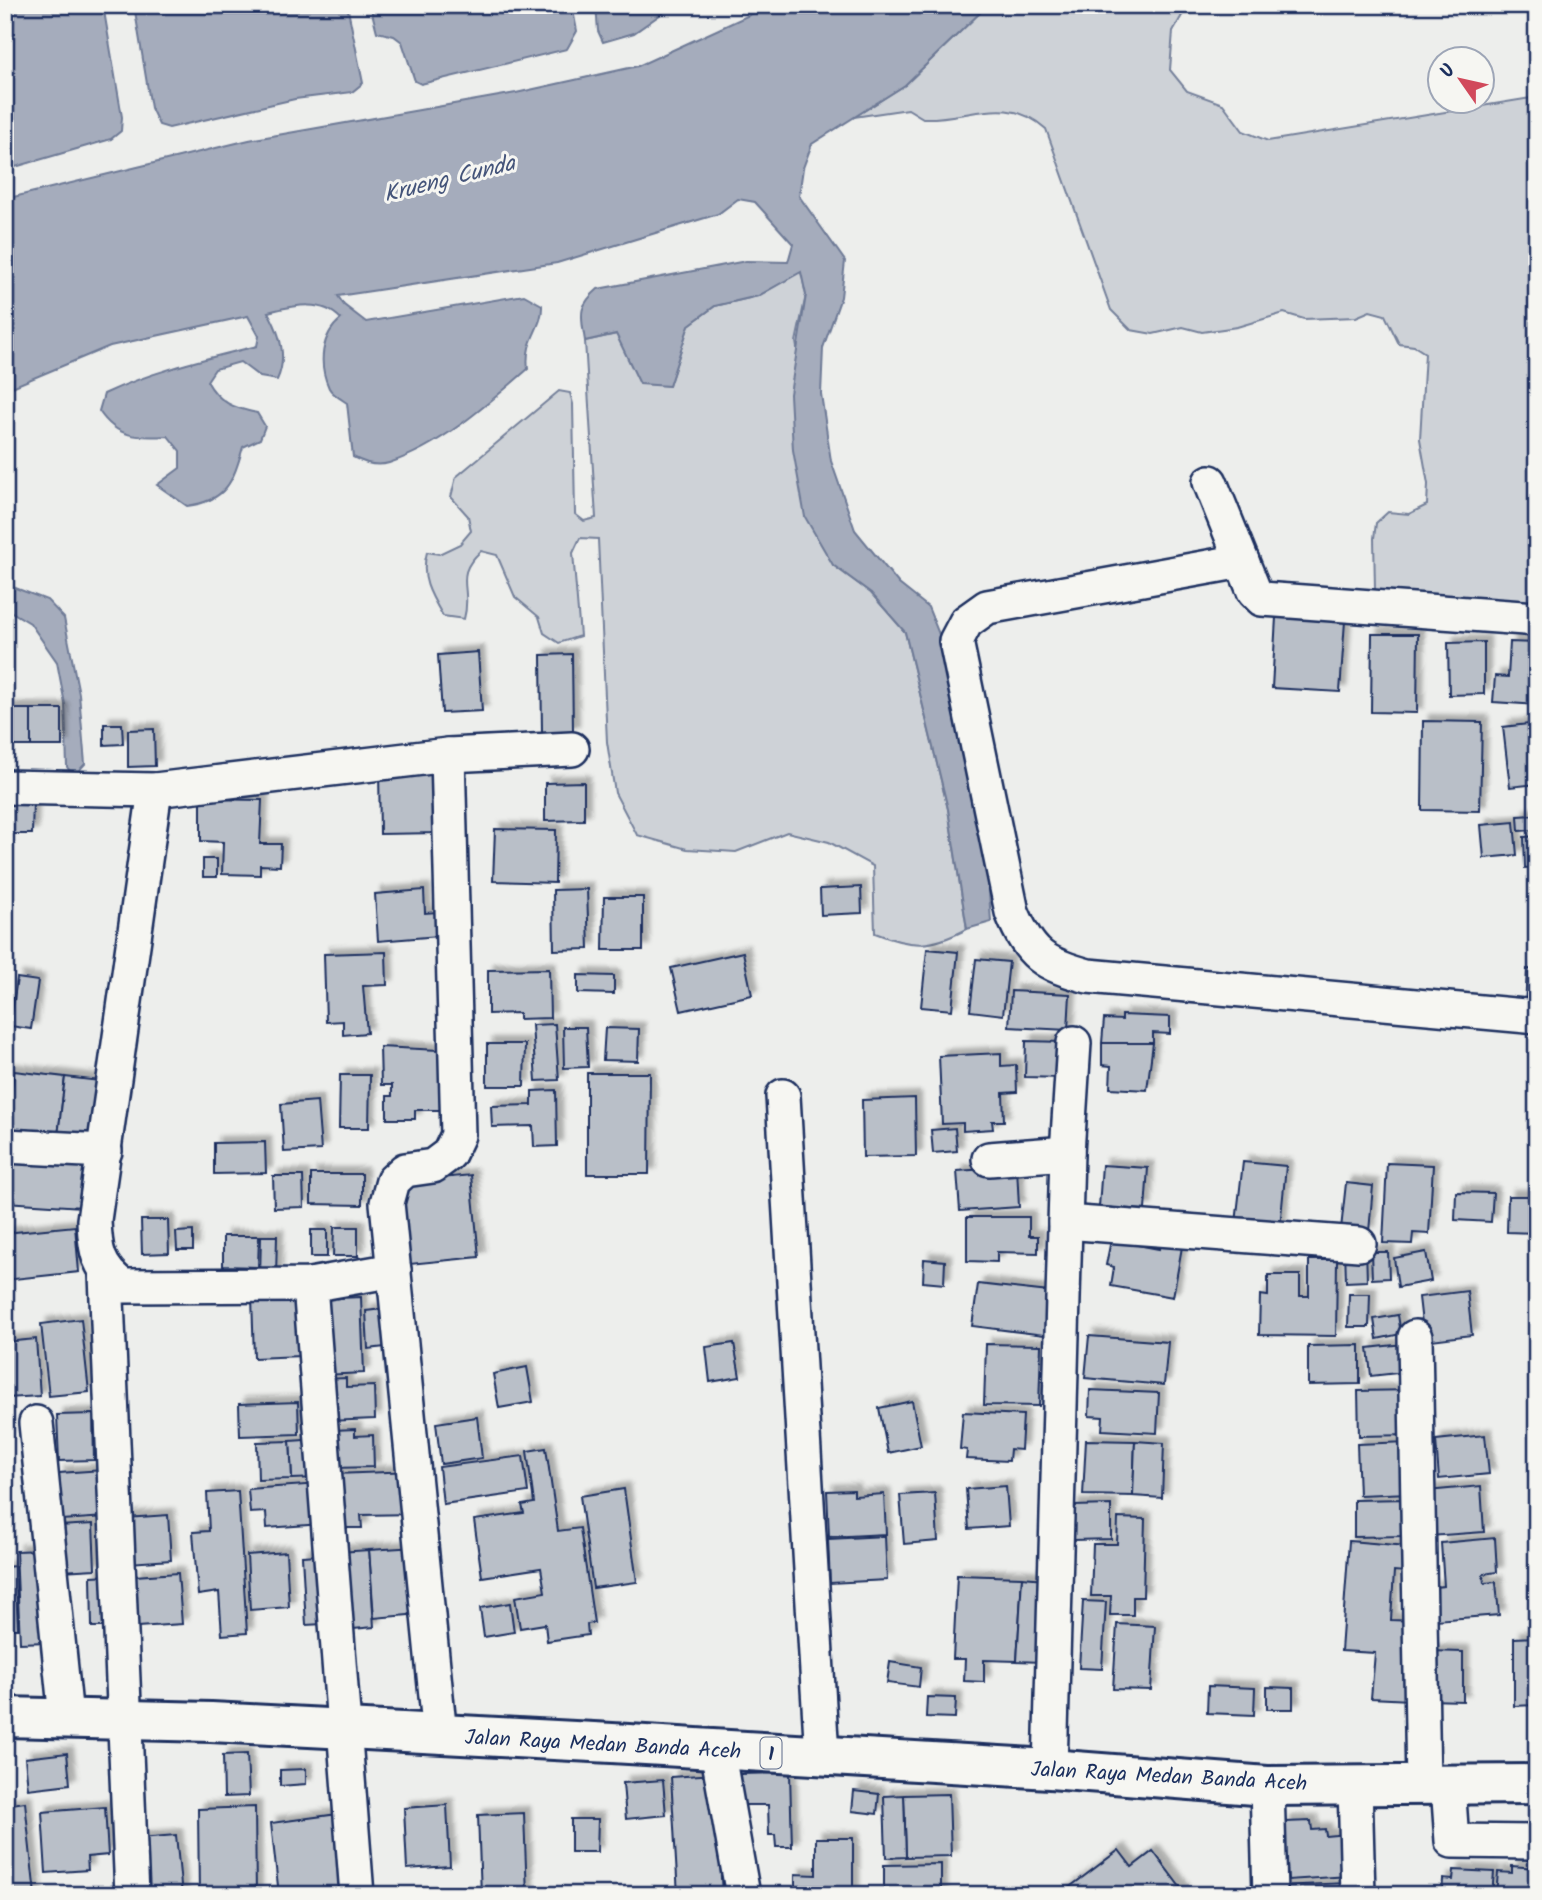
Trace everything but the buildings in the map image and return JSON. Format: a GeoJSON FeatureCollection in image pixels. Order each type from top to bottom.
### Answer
{"type":"FeatureCollection","features":[{"type":"Feature","properties":{"kind":"highway","name":"Jalan Raya Medan Banda Aceh"},"geometry":{"type":"LineString","coordinates":[[5,1717],[124,1720],[717,1749],[1050,1769],[1267,1786],[1537,1784]]}},
{"type":"Feature","properties":{"kind":"street"},"geometry":{"type":"LineString","coordinates":[[1210,482],[1254,591],[1262,598],[1272,601],[1537,619]]}},
{"type":"Feature","properties":{"kind":"street"},"geometry":{"type":"LineString","coordinates":[[1242,561],[988,607],[966,622],[956,641],[1012,912],[1020,932],[1037,956],[1052,967],[1088,976],[1537,1017]]}},
{"type":"Feature","properties":{"kind":"street"},"geometry":{"type":"LineString","coordinates":[[5,787],[155,790],[449,755],[572,749]]}},
{"type":"Feature","properties":{"kind":"street"},"geometry":{"type":"LineString","coordinates":[[440,1736],[387,1203],[393,1181],[405,1170],[433,1166],[449,1154],[458,1135],[449,755]]}},
{"type":"Feature","properties":{"kind":"street"},"geometry":{"type":"LineString","coordinates":[[132,1895],[106,1275],[95,1251],[94,1220],[155,790]]}},
{"type":"Feature","properties":{"kind":"street"},"geometry":{"type":"LineString","coordinates":[[1050,1769],[1067,1153],[1074,1044]]}},
{"type":"Feature","properties":{"kind":"street"},"geometry":{"type":"LineString","coordinates":[[782,1096],[822,1756]]}},
{"type":"Feature","properties":{"kind":"street"},"geometry":{"type":"LineString","coordinates":[[5,1146],[105,1151]]}},
{"type":"Feature","properties":{"kind":"street"},"geometry":{"type":"LineString","coordinates":[[989,1159],[1067,1153]]}},
{"type":"Feature","properties":{"kind":"street"},"geometry":{"type":"LineString","coordinates":[[1065,1222],[1359,1244]]}},
{"type":"Feature","properties":{"kind":"street"},"geometry":{"type":"LineString","coordinates":[[106,1275],[123,1286],[310,1285],[394,1270]]}},
{"type":"Feature","properties":{"kind":"street"},"geometry":{"type":"LineString","coordinates":[[310,1285],[342,1731],[357,1895]]}},
{"type":"Feature","properties":{"kind":"street"},"geometry":{"type":"LineString","coordinates":[[1415,1337],[1436,1785],[1452,1840],[1537,1842]]}},
{"type":"Feature","properties":{"kind":"street"},"geometry":{"type":"LineString","coordinates":[[36,1423],[66,1718]]}},
{"type":"Feature","properties":{"kind":"street"},"geometry":{"type":"LineString","coordinates":[[717,1749],[743,1895]]}},
{"type":"Feature","properties":{"kind":"street"},"geometry":{"type":"LineString","coordinates":[[1355,1785],[1358,1895]]}},
{"type":"Feature","properties":{"kind":"street"},"geometry":{"type":"LineString","coordinates":[[1267,1786],[1270,1895]]}},
{"type":"Feature","properties":{"kind":"shaded area"},"geometry":{"type":"Polygon","coordinates":[[[988,5],[1188,5],[1173,31],[1170,70],[1187,91],[1223,104],[1243,131],[1268,141],[1426,115],[1496,116],[1496,104],[1537,97],[1537,610],[1385,601],[1375,589],[1376,523],[1388,512],[1409,514],[1427,505],[1428,484],[1420,439],[1425,353],[1414,346],[1399,344],[1385,315],[1370,311],[1356,317],[1304,319],[1284,313],[1237,327],[1202,332],[1183,327],[1153,334],[1131,330],[1111,310],[1046,129],[1031,118],[1002,110],[923,118],[908,109],[854,117],[905,85],[988,5]]]}},
{"type":"Feature","properties":{"kind":"shaded area"},"geometry":{"type":"Polygon","coordinates":[[[801,271],[806,295],[796,342],[833,565],[871,593],[905,632],[948,809],[967,929],[932,943],[911,943],[875,933],[873,866],[829,842],[787,832],[736,852],[687,849],[637,835],[615,793],[607,742],[598,539],[580,538],[573,553],[580,636],[559,643],[544,633],[539,617],[515,597],[497,555],[481,551],[467,568],[464,619],[443,616],[430,593],[426,577],[427,552],[439,554],[460,544],[471,531],[468,516],[451,497],[456,477],[559,391],[570,393],[573,404],[575,514],[584,521],[596,518],[585,341],[617,334],[640,383],[669,386],[689,325],[715,306],[758,296],[801,271]]]}},
{"type":"Feature","properties":{"kind":"water"},"geometry":{"type":"Polygon","coordinates":[[[5,5],[103,5],[122,117],[121,131],[111,139],[5,170],[5,5]]]}},
{"type":"Feature","properties":{"kind":"water"},"geometry":{"type":"Polygon","coordinates":[[[134,5],[347,5],[363,83],[352,92],[295,99],[169,128],[159,125],[151,108],[134,5]]]}},
{"type":"Feature","properties":{"kind":"water"},"geometry":{"type":"Polygon","coordinates":[[[370,5],[572,5],[577,31],[567,49],[421,84],[415,81],[402,42],[394,36],[377,32],[370,5]]]}},
{"type":"Feature","properties":{"kind":"water"},"geometry":{"type":"Polygon","coordinates":[[[596,5],[674,5],[634,33],[603,42],[598,31],[596,5]]]}},
{"type":"Feature","properties":{"kind":"water","name":"Krueng Cunda"},"geometry":{"type":"Polygon","coordinates":[[[771,5],[988,5],[905,85],[812,144],[803,168],[799,196],[845,261],[841,297],[823,348],[821,394],[831,461],[855,530],[899,584],[928,607],[943,644],[986,846],[991,922],[967,929],[948,809],[905,632],[871,593],[833,565],[805,517],[793,450],[790,394],[806,295],[801,272],[758,296],[715,306],[689,325],[669,386],[640,384],[616,334],[585,341],[582,312],[591,295],[598,289],[746,261],[788,262],[793,244],[755,202],[738,199],[718,214],[557,263],[338,296],[344,305],[366,322],[524,295],[542,305],[540,321],[527,358],[528,369],[480,410],[445,435],[408,456],[389,463],[370,464],[353,457],[347,403],[330,390],[323,369],[323,350],[329,333],[341,319],[333,312],[316,306],[297,306],[268,312],[281,345],[282,363],[277,380],[260,377],[240,362],[215,369],[207,381],[222,399],[257,413],[265,426],[260,439],[243,447],[236,470],[226,488],[211,500],[200,503],[187,506],[157,485],[180,468],[180,451],[168,436],[129,434],[113,427],[99,411],[104,394],[122,386],[179,366],[257,346],[259,336],[248,316],[110,346],[5,390],[5,199],[249,140],[516,93],[638,66],[771,5]]]}},
{"type":"Feature","properties":{"kind":"water"},"geometry":{"type":"Polygon","coordinates":[[[5,584],[47,600],[64,618],[79,694],[85,764],[74,776],[67,767],[65,704],[57,662],[30,623],[5,608],[5,584]]]}}]}
